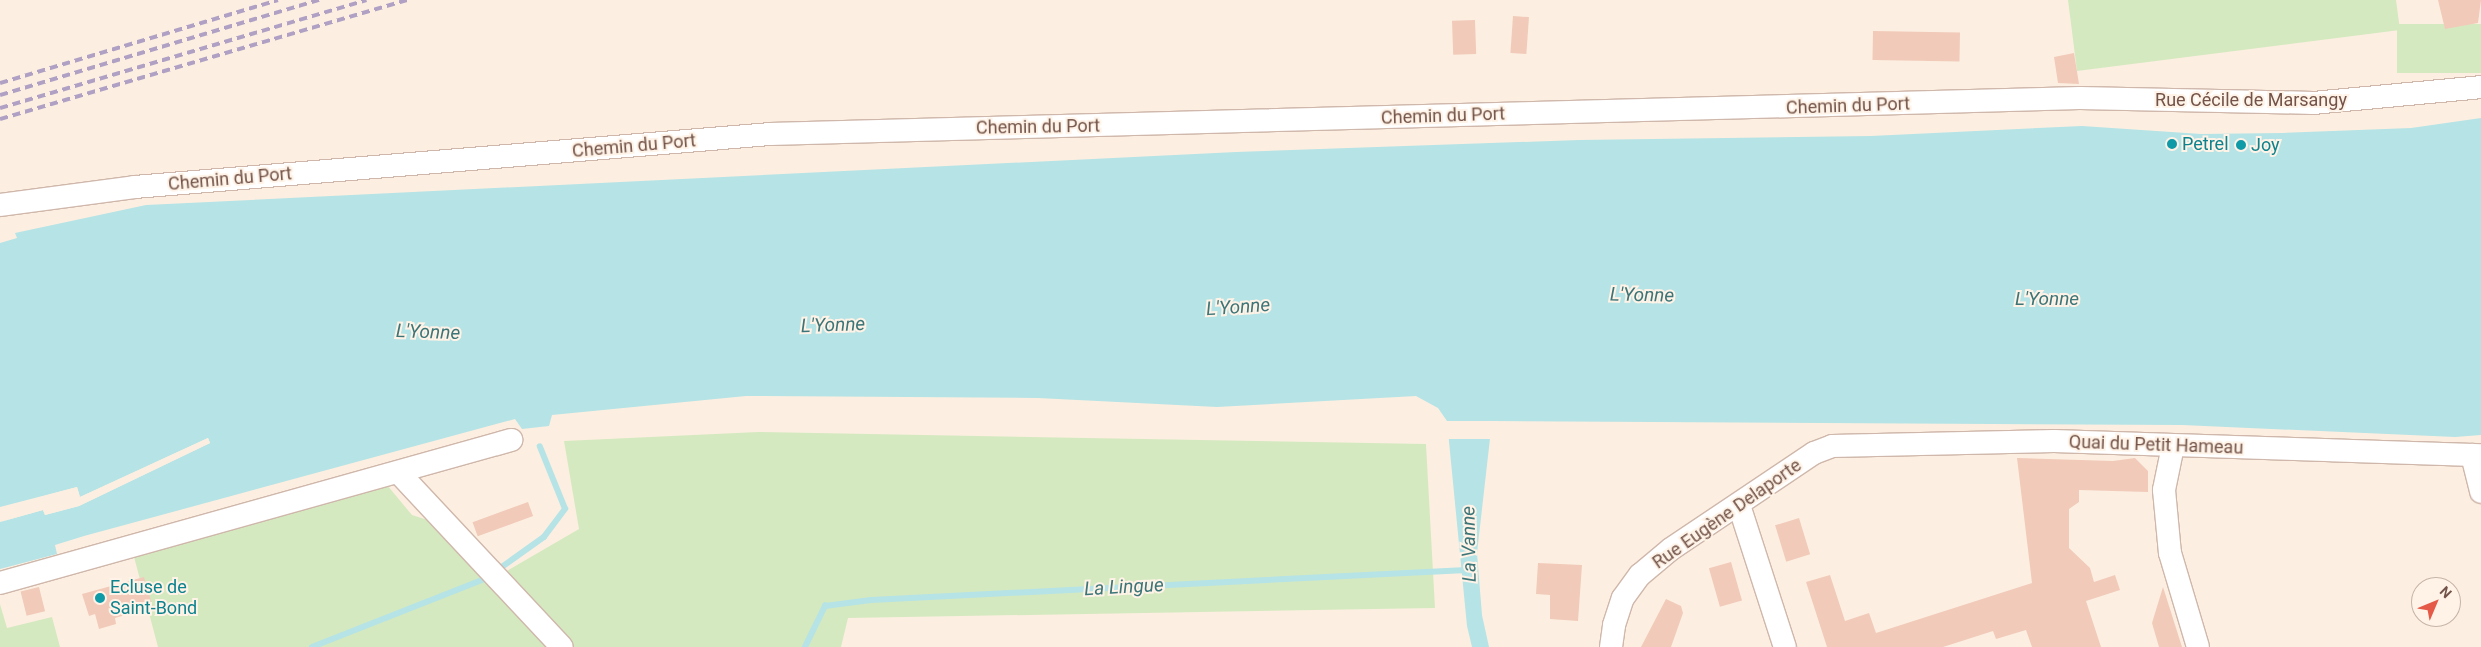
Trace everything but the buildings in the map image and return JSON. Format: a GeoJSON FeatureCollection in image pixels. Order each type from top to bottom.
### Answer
{"type":"FeatureCollection","features":[{"type":"Feature","properties":{"kind":"street","name":"Rue Cécile de Marsangy"},"geometry":{"type":"LineString","coordinates":[[2080,98],[2313,103],[2481,87]]}},
{"type":"Feature","properties":{"kind":"street","name":"Chemin du Port"},"geometry":{"type":"LineString","coordinates":[[0,205],[135,187],[770,134],[2080,98]]}},
{"type":"Feature","properties":{"kind":"street"},"geometry":{"type":"LineString","coordinates":[[0,583],[399,473],[511,440]]}},
{"type":"Feature","properties":{"kind":"street","name":"Quai du Petit Hameau"},"geometry":{"type":"LineString","coordinates":[[1832,446],[2054,441],[2477,456]]}},
{"type":"Feature","properties":{"kind":"street","name":"Rue Eugène Delaporte"},"geometry":{"type":"LineString","coordinates":[[1611,647],[1614,625],[1623,598],[1640,575],[1671,549],[1739,505],[1814,452],[1832,446]]}},
{"type":"Feature","properties":{"kind":"street"},"geometry":{"type":"LineString","coordinates":[[2173,446],[2164,490],[2170,553],[2198,647]]}},
{"type":"Feature","properties":{"kind":"street"},"geometry":{"type":"LineString","coordinates":[[2477,456],[2481,492]]}},
{"type":"Feature","properties":{"kind":"street"},"geometry":{"type":"LineString","coordinates":[[399,473],[562,647]]}},
{"type":"Feature","properties":{"kind":"street"},"geometry":{"type":"LineString","coordinates":[[1739,505],[1785,647]]}},
{"type":"Feature","properties":{"kind":"green space"},"geometry":{"type":"Polygon","coordinates":[[[2068,0],[2396,0],[2400,30],[2077,71],[2068,0]]]}},
{"type":"Feature","properties":{"kind":"green space"},"geometry":{"type":"Polygon","coordinates":[[[2397,24],[2481,24],[2481,73],[2397,73],[2397,24]]]}},
{"type":"Feature","properties":{"kind":"green space"},"geometry":{"type":"Polygon","coordinates":[[[758,432],[1426,444],[1435,608],[848,618],[841,647],[572,647],[500,575],[579,529],[564,441],[758,432]]]}},
{"type":"Feature","properties":{"kind":"green space"},"geometry":{"type":"Polygon","coordinates":[[[387,485],[412,515],[431,521],[552,647],[158,647],[134,557],[387,485]]]}},
{"type":"Feature","properties":{"kind":"green space"},"geometry":{"type":"Polygon","coordinates":[[[0,604],[7,628],[52,617],[60,647],[0,647],[0,604]]]}},
{"type":"Feature","properties":{"kind":"water"},"geometry":{"type":"Polygon","coordinates":[[[2481,118],[2481,435],[2455,437],[2182,425],[1492,421],[1477,553],[1482,615],[1489,647],[1472,647],[1467,626],[1447,421],[1438,408],[1416,396],[1217,407],[1038,398],[746,396],[552,415],[549,426],[522,429],[515,419],[84,536],[55,545],[57,554],[0,569],[0,522],[43,510],[45,515],[79,506],[210,443],[208,438],[80,497],[77,487],[0,508],[0,243],[17,238],[15,233],[146,205],[1236,152],[1579,140],[1871,136],[2082,126],[2201,134],[2282,133],[2411,128],[2481,118]]]}},
{"type":"Feature","properties":{"kind":"pier"},"geometry":{"type":"Polygon","coordinates":[[[1444,421],[1492,421],[1492,439],[1444,439],[1444,421]]]}},
{"type":"Feature","properties":{"kind":"pier"},"geometry":{"type":"Polygon","coordinates":[[[208,438],[210,443],[79,506],[45,515],[43,510],[0,522],[43,508],[46,512],[78,503],[207,442],[81,499],[76,490],[0,510],[0,507],[77,487],[80,497],[208,438]]]}},
{"type":"Feature","properties":{"kind":"waterway"},"geometry":{"type":"LineString","coordinates":[[499,569],[544,537],[565,509],[540,447]]}},
{"type":"Feature","properties":{"kind":"waterway","name":"La Lingue"},"geometry":{"type":"LineString","coordinates":[[805,647],[825,606],[871,600],[1466,570]]}},
{"type":"Feature","properties":{"kind":"waterway"},"geometry":{"type":"LineString","coordinates":[[312,647],[482,580]]}},
{"type":"Feature","properties":{"kind":"railway"},"geometry":{"type":"LineString","coordinates":[[0,83],[278,0]]}},
{"type":"Feature","properties":{"kind":"railway"},"geometry":{"type":"LineString","coordinates":[[0,95],[319,0]]}},
{"type":"Feature","properties":{"kind":"railway"},"geometry":{"type":"LineString","coordinates":[[0,108],[366,0]]}},
{"type":"Feature","properties":{"kind":"railway"},"geometry":{"type":"LineString","coordinates":[[0,119],[407,0]]}},
{"type":"Feature","properties":{"kind":"place","name":"Petrel"},"geometry":{"type":"Point","coordinates":[2172,144]}},
{"type":"Feature","properties":{"kind":"place","name":"Joy"},"geometry":{"type":"Point","coordinates":[2241,145]}},
{"type":"Feature","properties":{"kind":"place","name":"Ecluse de Saint-Bond"},"geometry":{"type":"Point","coordinates":[100,598]}},
{"type":"Feature","properties":{"kind":"water label","name":"L'Yonne"},"geometry":{"type":"Point","coordinates":[1642,295]}},
{"type":"Feature","properties":{"kind":"water label","name":"L'Yonne"},"geometry":{"type":"Point","coordinates":[2047,299]}},
{"type":"Feature","properties":{"kind":"water label","name":"L'Yonne"},"geometry":{"type":"Point","coordinates":[1238,307]}},
{"type":"Feature","properties":{"kind":"water label","name":"L'Yonne"},"geometry":{"type":"Point","coordinates":[833,325]}},
{"type":"Feature","properties":{"kind":"water label","name":"L'Yonne"},"geometry":{"type":"Point","coordinates":[428,332]}},
{"type":"Feature","properties":{"kind":"water label","name":"La Vanne"},"geometry":{"type":"Point","coordinates":[1469,544]}}]}
